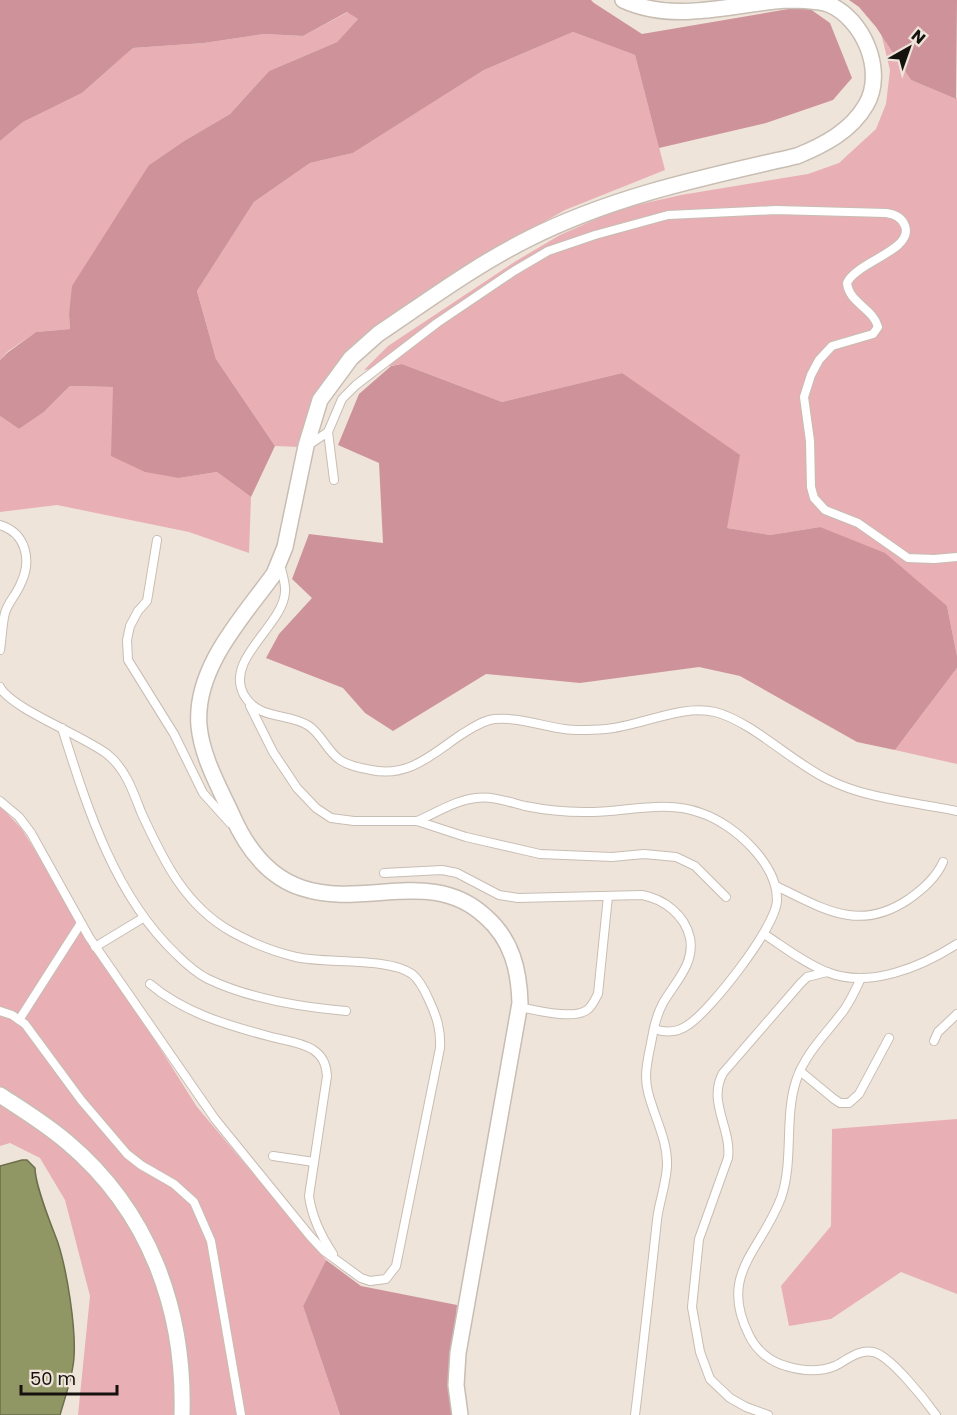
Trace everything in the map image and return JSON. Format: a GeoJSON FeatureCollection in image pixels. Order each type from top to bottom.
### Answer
{"type":"FeatureCollection","features":[{"type":"Feature","properties":{"kind":"street"},"geometry":{"type":"LineString","coordinates":[[460,1415],[456,1385],[458,1353],[519,1007],[518,973],[508,944],[492,922],[471,905],[453,896],[430,891],[328,893],[300,888],[285,880],[250,850],[240,833],[206,754],[199,727],[199,709],[207,678],[220,649],[280,563],[306,446],[320,400],[361,348],[378,334],[500,254],[564,222],[618,201],[674,184],[797,156],[818,148],[850,124],[866,106],[870,97],[874,72],[867,44],[846,17],[828,4],[805,0],[786,0],[671,13],[644,8],[623,0]]}},
{"type":"Feature","properties":{"kind":"street"},"geometry":{"type":"LineString","coordinates":[[0,1095],[69,1143],[104,1178],[137,1223],[161,1272],[168,1299],[179,1349],[183,1394],[182,1415]]}},
{"type":"Feature","properties":{"kind":"lane"},"geometry":{"type":"LineString","coordinates":[[334,480],[328,432],[342,399],[356,385],[437,323],[548,251],[595,235],[668,215],[776,210],[894,214],[906,227],[904,239],[892,250],[857,270],[847,283],[852,296],[875,318],[878,327],[873,334],[832,346],[827,350],[811,375],[804,397],[810,441],[811,488],[814,498],[825,510],[858,523],[908,558],[957,557]]}},
{"type":"Feature","properties":{"kind":"lane"},"geometry":{"type":"LineString","coordinates":[[306,446],[328,432]]}},
{"type":"Feature","properties":{"kind":"lane"},"geometry":{"type":"LineString","coordinates":[[0,525],[10,529],[22,541],[26,558],[22,581],[5,614],[0,650]]}},
{"type":"Feature","properties":{"kind":"lane"},"geometry":{"type":"LineString","coordinates":[[157,540],[147,601],[130,626],[127,640],[128,660],[174,734],[203,793],[240,833]]}},
{"type":"Feature","properties":{"kind":"lane"},"geometry":{"type":"LineString","coordinates":[[280,563],[284,598],[274,618],[243,664],[240,675],[243,694],[285,772],[302,795],[316,808],[331,818],[344,820],[417,821],[466,837],[540,854],[612,857],[644,854],[676,857],[695,866],[726,897]]}},
{"type":"Feature","properties":{"kind":"lane"},"geometry":{"type":"LineString","coordinates":[[0,687],[9,699],[107,754],[118,765],[128,781],[166,865],[189,897],[218,923],[259,945],[296,957],[402,969],[412,974],[420,983],[441,1030],[440,1048],[396,1266],[386,1279],[370,1281],[361,1278],[324,1251],[309,1236],[215,1119],[96,948],[31,832],[19,817],[0,801]]}},
{"type":"Feature","properties":{"kind":"lane"},"geometry":{"type":"LineString","coordinates":[[243,694],[264,714],[309,726],[332,754],[348,765],[377,772],[393,772],[415,766],[473,727],[496,719],[582,730],[632,725],[703,710],[731,718],[804,766],[843,787],[957,811]]}},
{"type":"Feature","properties":{"kind":"lane"},"geometry":{"type":"LineString","coordinates":[[62,728],[79,783],[113,864],[143,918],[157,936],[206,978],[261,998],[318,1009],[346,1011]]}},
{"type":"Feature","properties":{"kind":"lane"},"geometry":{"type":"LineString","coordinates":[[417,821],[476,798],[493,798],[549,810],[575,812],[603,813],[666,807],[701,812],[749,845],[772,873],[776,886],[777,903],[772,920],[744,962],[700,1016],[687,1027],[673,1032],[665,1033],[654,1029]]}},
{"type":"Feature","properties":{"kind":"lane"},"geometry":{"type":"LineString","coordinates":[[776,886],[834,913],[869,916],[894,908],[918,892],[934,877],[943,862]]}},
{"type":"Feature","properties":{"kind":"lane"},"geometry":{"type":"LineString","coordinates":[[384,873],[442,870],[457,873],[499,895],[518,898],[650,896],[676,912],[686,926],[691,948],[690,956],[685,969],[663,1004],[654,1029],[646,1077],[647,1091],[663,1138],[667,1166],[658,1213],[635,1415]]}},
{"type":"Feature","properties":{"kind":"lane"},"geometry":{"type":"LineString","coordinates":[[519,1007],[576,1014],[587,1010],[594,1002],[598,994],[608,896]]}},
{"type":"Feature","properties":{"kind":"lane"},"geometry":{"type":"LineString","coordinates":[[96,948],[143,918]]}},
{"type":"Feature","properties":{"kind":"lane"},"geometry":{"type":"LineString","coordinates":[[19,1020],[81,923]]}},
{"type":"Feature","properties":{"kind":"lane"},"geometry":{"type":"LineString","coordinates":[[764,934],[827,972],[849,978],[892,974],[917,965],[957,944]]}},
{"type":"Feature","properties":{"kind":"lane"},"geometry":{"type":"LineString","coordinates":[[768,1415],[730,1398],[710,1379],[699,1352],[692,1307],[699,1239],[730,1147],[718,1109],[717,1090],[723,1073],[800,984],[807,977],[827,972]]}},
{"type":"Feature","properties":{"kind":"lane"},"geometry":{"type":"LineString","coordinates":[[861,978],[845,1009],[808,1056],[800,1071],[792,1102],[784,1188],[775,1210],[748,1258],[737,1290],[737,1305],[752,1341],[768,1358],[778,1364],[799,1369],[823,1370],[865,1351],[879,1354],[892,1364],[923,1397],[936,1415]]}},
{"type":"Feature","properties":{"kind":"lane"},"geometry":{"type":"LineString","coordinates":[[150,984],[177,1004],[236,1027],[306,1046],[322,1057],[327,1076],[309,1196],[311,1209],[322,1237],[337,1260]]}},
{"type":"Feature","properties":{"kind":"lane"},"geometry":{"type":"LineString","coordinates":[[0,1011],[19,1020],[32,1032],[81,1100],[127,1154],[174,1184],[194,1202],[211,1241],[241,1415]]}},
{"type":"Feature","properties":{"kind":"lane"},"geometry":{"type":"LineString","coordinates":[[934,1041],[938,1032],[957,1014]]}},
{"type":"Feature","properties":{"kind":"lane"},"geometry":{"type":"LineString","coordinates":[[800,1071],[834,1099],[849,1103],[860,1094],[889,1038]]}},
{"type":"Feature","properties":{"kind":"lane"},"geometry":{"type":"LineString","coordinates":[[273,1156],[314,1162]]}},
{"type":"Feature","properties":{"kind":"shaded area"},"geometry":{"type":"Polygon","coordinates":[[[0,0],[591,0],[642,34],[806,6],[830,23],[852,78],[833,100],[766,123],[659,148],[635,55],[573,32],[484,70],[353,153],[310,163],[254,202],[197,291],[216,359],[275,446],[251,497],[217,472],[179,478],[145,472],[111,456],[113,387],[70,386],[44,412],[19,429],[0,416],[0,360],[36,332],[70,329],[72,286],[149,165],[230,114],[269,71],[337,42],[358,19],[347,12],[303,36],[264,34],[204,43],[133,48],[82,93],[23,122],[0,141],[0,0]]]}},
{"type":"Feature","properties":{"kind":"shaded area"},"geometry":{"type":"Polygon","coordinates":[[[849,0],[957,0],[956,99],[911,80],[876,27],[859,7],[849,0]]]}},
{"type":"Feature","properties":{"kind":"shaded area"},"geometry":{"type":"Polygon","coordinates":[[[348,12],[358,19],[337,42],[269,71],[230,114],[149,165],[69,315],[70,329],[36,332],[7,352],[0,360],[0,141],[23,122],[82,93],[133,48],[204,43],[264,34],[303,36],[348,12]]]}},
{"type":"Feature","properties":{"kind":"shaded area"},"geometry":{"type":"Polygon","coordinates":[[[573,32],[635,55],[665,170],[565,210],[524,233],[368,335],[337,363],[314,397],[299,447],[275,446],[216,359],[197,291],[254,202],[310,163],[353,153],[484,70],[573,32]]]}},
{"type":"Feature","properties":{"kind":"shaded area"},"geometry":{"type":"Polygon","coordinates":[[[881,33],[911,80],[956,99],[957,97],[957,656],[947,606],[820,527],[770,535],[727,528],[622,373],[502,402],[402,364],[364,370],[388,346],[516,261],[560,235],[619,209],[681,195],[808,174],[839,163],[876,129],[886,104],[890,70],[881,33]]]}},
{"type":"Feature","properties":{"kind":"shaded area"},"geometry":{"type":"Polygon","coordinates":[[[402,364],[502,402],[622,373],[740,455],[727,528],[770,535],[820,527],[885,553],[947,606],[957,656],[957,668],[895,750],[857,742],[740,676],[699,667],[580,683],[486,674],[393,731],[365,713],[343,688],[266,658],[279,634],[312,598],[292,579],[309,534],[383,543],[379,463],[338,445],[359,394],[391,366],[402,364]]]}},
{"type":"Feature","properties":{"kind":"shaded area"},"geometry":{"type":"Polygon","coordinates":[[[70,386],[113,387],[179,478],[217,472],[251,497],[249,553],[189,532],[57,505],[0,512],[0,416],[19,429],[44,412],[70,386]]]}},
{"type":"Feature","properties":{"kind":"shaded area"},"geometry":{"type":"Polygon","coordinates":[[[957,668],[957,764],[895,750],[957,668]]]}},
{"type":"Feature","properties":{"kind":"shaded area"},"geometry":{"type":"Polygon","coordinates":[[[0,806],[21,828],[197,1107],[326,1260],[303,1306],[340,1415],[78,1415],[90,1296],[65,1200],[40,1158],[10,1143],[0,1146],[0,806]]]}},
{"type":"Feature","properties":{"kind":"shaded area"},"geometry":{"type":"Polygon","coordinates":[[[957,1119],[957,1294],[901,1272],[831,1319],[789,1326],[781,1286],[831,1226],[832,1129],[957,1119]]]}},
{"type":"Feature","properties":{"kind":"shaded area"},"geometry":{"type":"Polygon","coordinates":[[[27,1160],[35,1168],[40,1195],[58,1243],[68,1283],[74,1330],[74,1357],[60,1415],[0,1415],[0,1166],[27,1160]]]}},
{"type":"Feature","properties":{"kind":"shaded area"},"geometry":{"type":"Polygon","coordinates":[[[326,1260],[361,1286],[457,1305],[450,1379],[456,1415],[340,1415],[303,1306],[326,1260]]]}}]}
